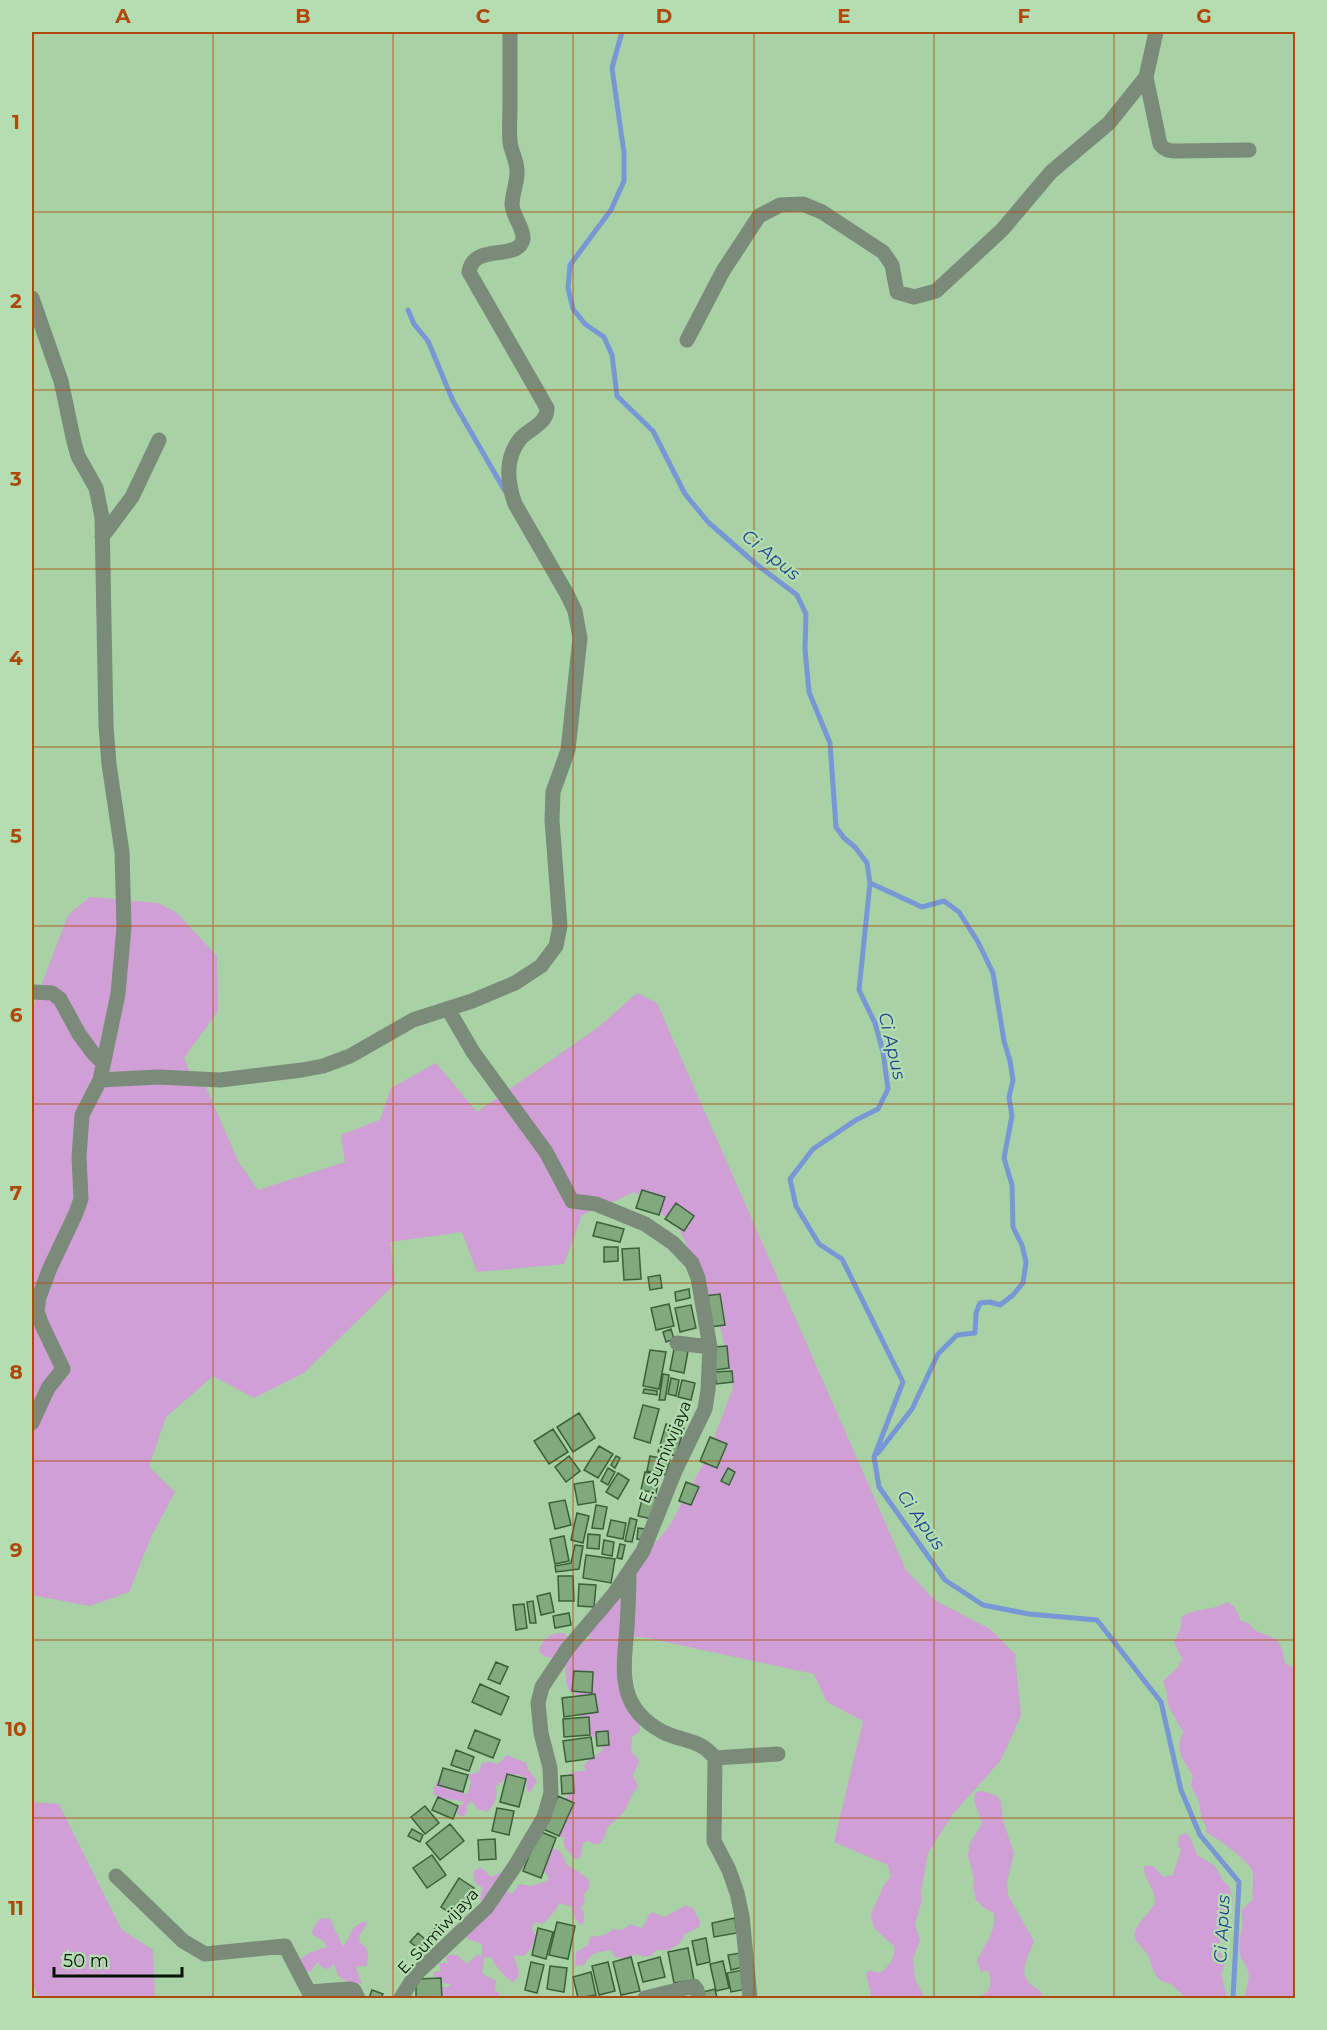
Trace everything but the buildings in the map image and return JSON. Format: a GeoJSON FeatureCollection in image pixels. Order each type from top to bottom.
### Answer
{"type":"FeatureCollection","features":[{"type":"Feature","properties":{"kind":"street"},"geometry":{"type":"LineString","coordinates":[[100,1080],[158,1077],[220,1080],[323,1066],[350,1056],[413,1020],[472,1002],[515,983],[541,966],[556,946],[560,926],[552,820],[554,792],[568,750],[580,638],[575,612],[567,594],[514,504],[510,489],[508,467],[518,442],[546,417],[547,408],[470,272],[476,260],[487,254],[510,251],[520,245],[522,240],[522,231],[513,212],[512,202],[517,173],[510,141],[510,32]]}},
{"type":"Feature","properties":{"kind":"street"},"geometry":{"type":"LineString","coordinates":[[1156,32],[1146,77],[1162,147],[1168,151],[1178,152],[1249,150]]}},
{"type":"Feature","properties":{"kind":"street"},"geometry":{"type":"LineString","coordinates":[[687,340],[723,271],[752,225],[759,216],[780,205],[803,204],[822,212],[883,252],[892,264],[897,292],[914,297],[936,291],[1002,230],[1051,172],[1109,123],[1146,77]]}},
{"type":"Feature","properties":{"kind":"street"},"geometry":{"type":"LineString","coordinates":[[32,298],[61,381],[78,456],[96,489],[100,502],[106,726],[109,764],[122,852],[124,927],[118,994],[100,1080],[82,1115],[79,1148],[81,1199],[50,1268],[39,1297],[37,1311],[63,1369],[48,1388],[32,1423]]}},
{"type":"Feature","properties":{"kind":"street"},"geometry":{"type":"LineString","coordinates":[[102,537],[132,497],[159,440]]}},
{"type":"Feature","properties":{"kind":"street"},"geometry":{"type":"LineString","coordinates":[[32,992],[52,993],[60,999],[79,1034],[103,1063]]}},
{"type":"Feature","properties":{"kind":"street","name":"E. Sumiwijaya"},"geometry":{"type":"LineString","coordinates":[[401,1998],[416,1974],[487,1907],[544,1817],[551,1793],[550,1768],[541,1733],[538,1703],[542,1687],[568,1648],[588,1627],[643,1551],[675,1471],[705,1409],[708,1390],[710,1347],[698,1278],[688,1257],[673,1243],[645,1224],[596,1204],[572,1201],[546,1152],[473,1052],[448,1009]]}},
{"type":"Feature","properties":{"kind":"street"},"geometry":{"type":"LineString","coordinates":[[677,1344],[710,1347]]}},
{"type":"Feature","properties":{"kind":"street","name":"E. Sumiwijaya"},"geometry":{"type":"LineString","coordinates":[[629,1573],[623,1676],[634,1708],[643,1719],[665,1733],[700,1743],[715,1758]]}},
{"type":"Feature","properties":{"kind":"street"},"geometry":{"type":"LineString","coordinates":[[750,1998],[742,1916],[737,1893],[729,1870],[714,1841],[715,1758],[778,1754]]}},
{"type":"Feature","properties":{"kind":"street"},"geometry":{"type":"LineString","coordinates":[[116,1876],[188,1946],[208,1954],[285,1946],[309,1992],[350,1989],[354,1990],[358,1998]]}},
{"type":"Feature","properties":{"kind":"street"},"geometry":{"type":"LineString","coordinates":[[645,1998],[693,1986],[699,1998]]}},
{"type":"Feature","properties":{"kind":"shaded area"},"geometry":{"type":"Polygon","coordinates":[[[90,897],[158,903],[176,912],[217,956],[218,1011],[184,1058],[192,1077],[206,1087],[238,1161],[258,1190],[345,1162],[341,1135],[380,1120],[391,1088],[436,1063],[477,1112],[600,1026],[637,993],[657,1003],[906,1570],[936,1601],[990,1629],[1015,1654],[1021,1716],[1001,1760],[953,1814],[928,1853],[921,1892],[922,1900],[915,1924],[920,1940],[913,1959],[915,1979],[925,1998],[872,1998],[866,1975],[869,1970],[880,1973],[889,1965],[894,1954],[894,1946],[874,1928],[871,1914],[884,1885],[891,1877],[888,1865],[834,1842],[863,1721],[827,1702],[814,1674],[643,1637],[626,1637],[627,1659],[640,1727],[640,1731],[632,1737],[631,1751],[639,1760],[633,1776],[637,1788],[623,1813],[609,1826],[602,1841],[597,1844],[588,1841],[583,1843],[578,1859],[574,1859],[565,1846],[565,1837],[559,1837],[556,1833],[570,1814],[566,1800],[570,1793],[570,1773],[586,1770],[584,1766],[586,1763],[603,1749],[583,1726],[580,1712],[582,1697],[569,1691],[565,1664],[542,1654],[539,1652],[540,1648],[544,1640],[555,1634],[564,1633],[570,1639],[582,1643],[592,1637],[574,1636],[669,1527],[706,1459],[733,1388],[718,1316],[679,1228],[635,1192],[582,1215],[564,1264],[477,1272],[462,1232],[390,1242],[395,1284],[304,1373],[254,1398],[213,1376],[166,1417],[149,1467],[175,1492],[151,1537],[129,1592],[90,1606],[32,1595],[32,1010],[68,915],[90,897]]]}},
{"type":"Feature","properties":{"kind":"shaded area"},"geometry":{"type":"Polygon","coordinates":[[[1227,1602],[1234,1606],[1241,1621],[1249,1623],[1254,1630],[1276,1639],[1281,1646],[1285,1663],[1295,1668],[1295,1998],[1244,1998],[1249,1974],[1240,1954],[1243,1922],[1241,1911],[1253,1899],[1252,1870],[1225,1844],[1207,1833],[1199,1802],[1191,1785],[1193,1776],[1179,1749],[1183,1732],[1169,1707],[1163,1681],[1178,1667],[1182,1659],[1174,1642],[1181,1627],[1181,1618],[1191,1612],[1227,1602]]]}},
{"type":"Feature","properties":{"kind":"shaded area"},"geometry":{"type":"Polygon","coordinates":[[[507,1755],[526,1763],[537,1781],[530,1792],[527,1791],[526,1779],[514,1774],[511,1779],[504,1780],[496,1786],[495,1800],[487,1812],[477,1809],[472,1801],[467,1805],[466,1814],[463,1817],[457,1814],[458,1806],[464,1802],[436,1796],[433,1793],[438,1781],[452,1787],[452,1791],[458,1788],[462,1789],[465,1794],[468,1793],[471,1782],[468,1775],[479,1772],[482,1763],[498,1764],[507,1755]]]}},
{"type":"Feature","properties":{"kind":"shaded area"},"geometry":{"type":"Polygon","coordinates":[[[983,1791],[997,1796],[1001,1801],[1003,1821],[1014,1853],[1007,1882],[1008,1895],[1034,1941],[1026,1962],[1025,1973],[1029,1983],[1041,1992],[1043,1998],[975,1998],[987,1992],[990,1985],[988,1970],[981,1972],[977,1961],[992,1933],[994,1921],[994,1913],[984,1908],[976,1900],[968,1855],[970,1843],[982,1824],[974,1799],[976,1792],[983,1791]]]}},
{"type":"Feature","properties":{"kind":"shaded area"},"geometry":{"type":"Polygon","coordinates":[[[32,1802],[59,1804],[122,1930],[153,1950],[155,1998],[39,1998],[32,1983],[32,1802]]]}},
{"type":"Feature","properties":{"kind":"shaded area"},"geometry":{"type":"Polygon","coordinates":[[[1186,1833],[1197,1855],[1215,1866],[1223,1881],[1229,1886],[1233,1900],[1219,1920],[1222,1923],[1219,1949],[1225,1965],[1221,1973],[1227,1998],[1186,1998],[1169,1983],[1157,1978],[1148,1955],[1135,1936],[1142,1919],[1155,1901],[1144,1866],[1153,1866],[1164,1877],[1173,1875],[1181,1849],[1178,1846],[1179,1836],[1186,1833]]]}},
{"type":"Feature","properties":{"kind":"shaded area"},"geometry":{"type":"Polygon","coordinates":[[[551,1847],[561,1852],[566,1864],[589,1880],[589,1888],[583,1896],[584,1904],[580,1907],[584,1914],[584,1923],[580,1925],[574,1916],[572,1907],[559,1903],[542,1924],[537,1922],[533,1924],[532,1929],[536,1936],[531,1949],[524,1956],[514,1955],[519,1973],[513,1982],[501,1972],[492,1958],[483,1957],[483,1974],[496,1981],[495,1990],[499,1993],[500,1998],[437,1998],[436,1994],[440,1987],[449,1987],[451,1984],[440,1982],[434,1976],[433,1974],[437,1971],[441,1971],[439,1963],[448,1963],[446,1959],[448,1955],[457,1955],[467,1964],[478,1954],[482,1956],[482,1945],[469,1940],[466,1936],[482,1906],[480,1897],[483,1888],[475,1883],[473,1874],[475,1870],[482,1868],[491,1877],[499,1873],[503,1874],[508,1892],[512,1894],[519,1884],[531,1886],[547,1881],[549,1878],[543,1870],[551,1847]]]}},
{"type":"Feature","properties":{"kind":"shaded area"},"geometry":{"type":"Polygon","coordinates":[[[685,1905],[694,1909],[700,1922],[699,1927],[684,1935],[680,1943],[669,1950],[657,1950],[647,1956],[635,1954],[628,1959],[615,1957],[611,1950],[595,1953],[584,1965],[575,1966],[576,1952],[588,1945],[590,1937],[605,1935],[613,1929],[623,1930],[630,1924],[642,1928],[651,1912],[665,1917],[685,1905]]]}},
{"type":"Feature","properties":{"kind":"shaded area"},"geometry":{"type":"Polygon","coordinates":[[[328,1918],[344,1946],[354,1927],[365,1921],[367,1923],[359,1941],[367,1949],[367,1966],[356,1968],[362,1983],[352,1983],[341,1978],[333,1964],[327,1969],[317,1962],[312,1970],[306,1973],[299,1960],[309,1953],[327,1947],[324,1941],[313,1935],[312,1931],[319,1919],[328,1918]]]}},
{"type":"Feature","properties":{"kind":"waterway","name":"Ci Apus"},"geometry":{"type":"LineString","coordinates":[[622,32],[612,68],[624,153],[624,181],[611,210],[570,265],[568,288],[573,309],[585,324],[604,337],[612,355],[617,396],[653,431],[685,494],[708,522],[756,564],[797,595],[806,614],[805,649],[809,692],[830,743],[836,827],[867,863],[870,883],[859,990],[875,1023],[883,1052],[888,1089],[878,1109],[856,1120],[813,1149],[790,1179],[796,1206],[819,1244],[842,1259],[903,1382],[874,1457],[879,1487],[945,1580],[983,1605],[1029,1614],[1097,1620],[1161,1702],[1181,1790],[1200,1835],[1239,1882],[1233,1998]]}},
{"type":"Feature","properties":{"kind":"waterway"},"geometry":{"type":"LineString","coordinates":[[408,310],[414,324],[428,341],[453,401],[505,491]]}},
{"type":"Feature","properties":{"kind":"waterway"},"geometry":{"type":"LineString","coordinates":[[870,883],[922,907],[944,901],[959,912],[978,942],[993,973],[1013,1080],[1009,1097],[1012,1116],[1004,1158],[1012,1185],[1013,1227],[1022,1245],[1026,1262],[1023,1283],[1013,1295],[1000,1305],[990,1302],[980,1303],[976,1313],[975,1333],[957,1335],[938,1354],[912,1409],[878,1453]]}}]}
